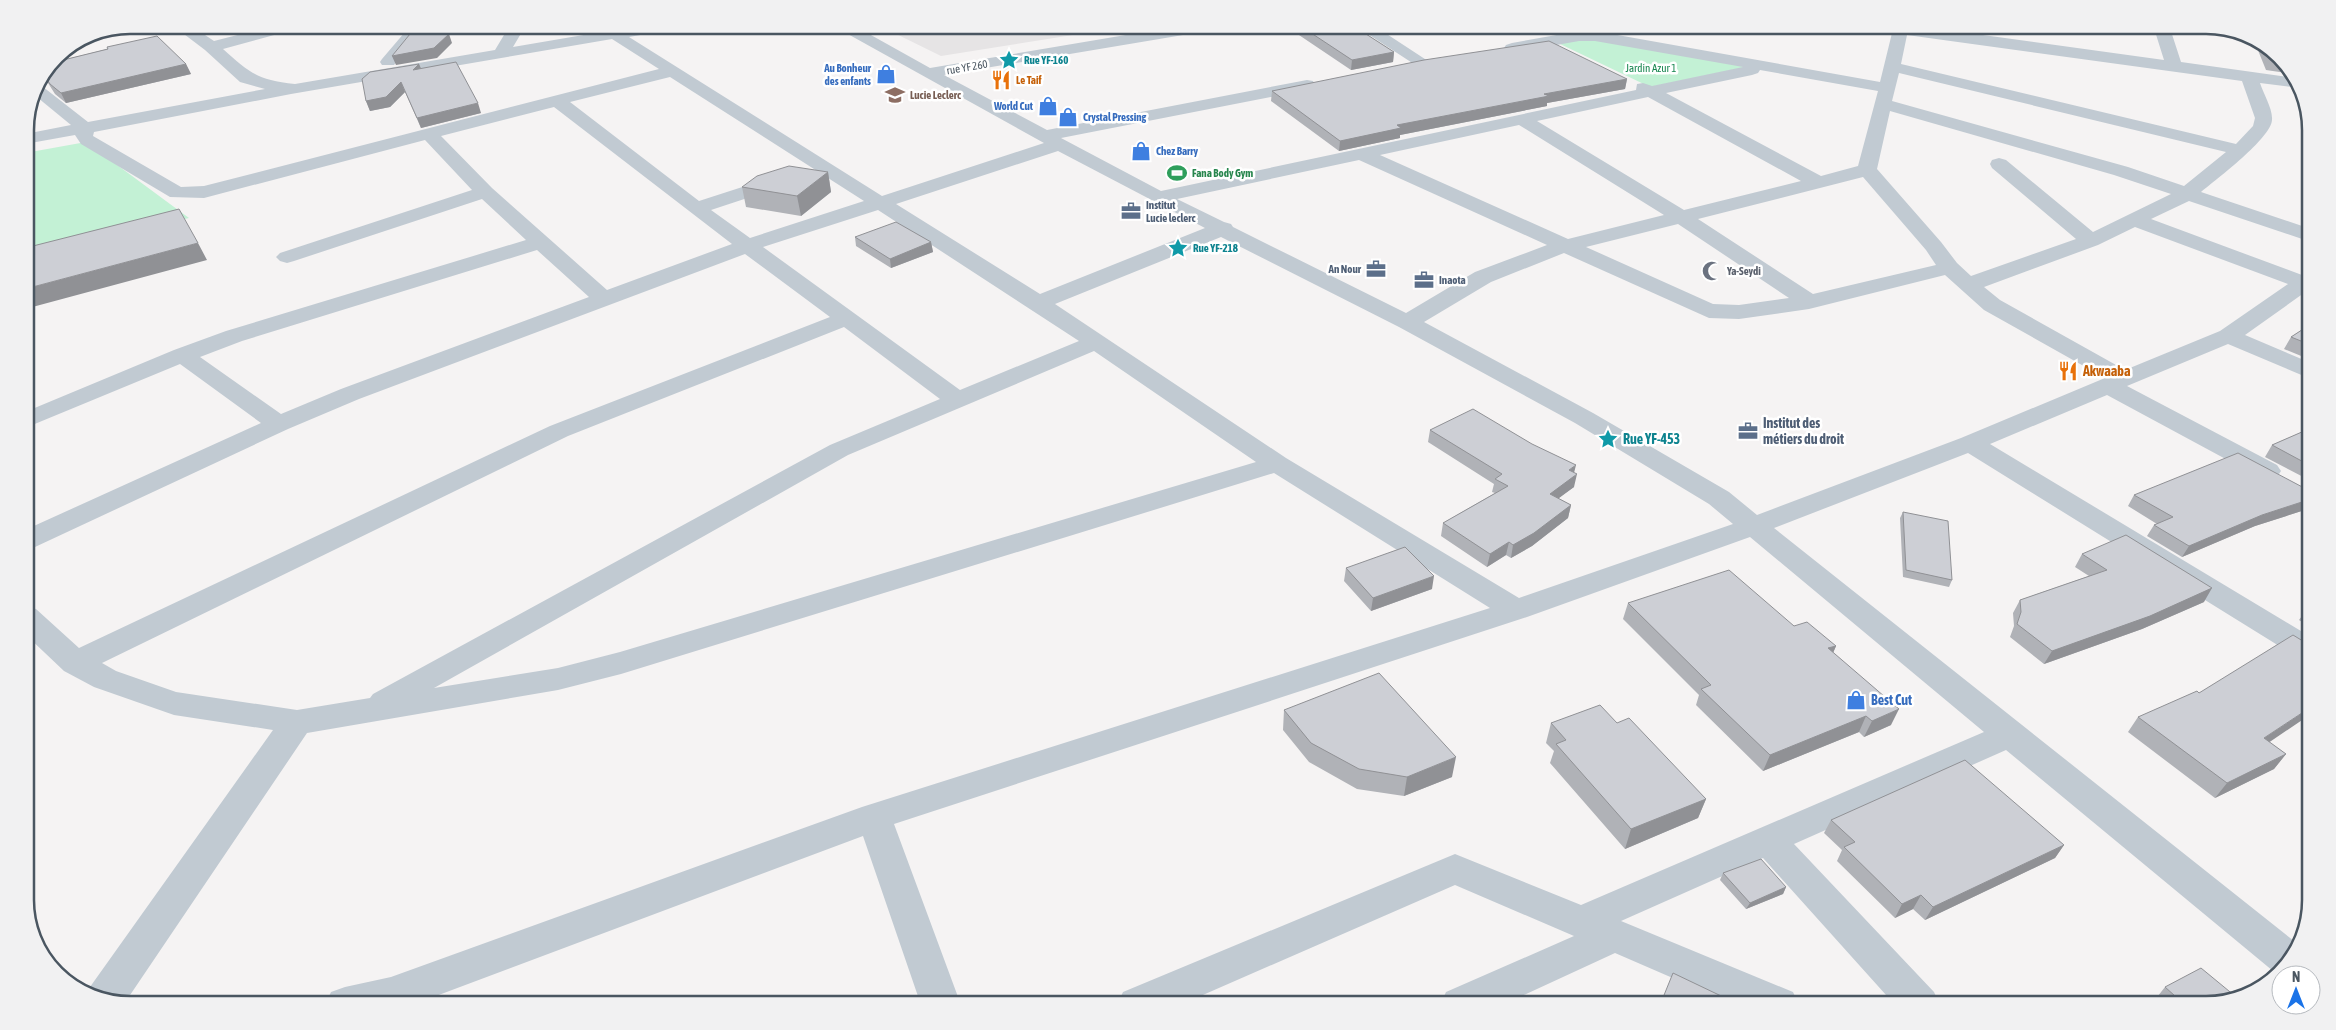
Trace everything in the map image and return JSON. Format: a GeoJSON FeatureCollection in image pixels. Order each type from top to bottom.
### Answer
{"type":"FeatureCollection","features":[{"type":"Feature","properties":{"kind":"street"},"geometry":{"type":"LineString","coordinates":[[193,34],[211,47],[246,78],[274,87],[295,89]]}},
{"type":"Feature","properties":{"kind":"street"},"geometry":{"type":"LineString","coordinates":[[211,47],[261,34]]}},
{"type":"Feature","properties":{"kind":"street"},"geometry":{"type":"LineString","coordinates":[[375,76],[411,34]]}},
{"type":"Feature","properties":{"kind":"street"},"geometry":{"type":"LineString","coordinates":[[500,55],[513,34]]}},
{"type":"Feature","properties":{"kind":"street"},"geometry":{"type":"LineString","coordinates":[[34,138],[295,89],[614,34],[672,71],[807,172],[877,202],[1038,303],[1278,464],[1516,610]]}},
{"type":"Feature","properties":{"kind":"street"},"geometry":{"type":"LineString","coordinates":[[858,34],[1158,197],[1224,228],[1407,322],[1584,418],[1720,498],[2284,956]]}},
{"type":"Feature","properties":{"kind":"street","name":"rue YF 260"},"geometry":{"type":"LineString","coordinates":[[927,73],[1159,34]]}},
{"type":"Feature","properties":{"kind":"street"},"geometry":{"type":"LineString","coordinates":[[1376,34],[1423,63]]}},
{"type":"Feature","properties":{"kind":"street"},"geometry":{"type":"LineString","coordinates":[[1867,170],[1901,34]]}},
{"type":"Feature","properties":{"kind":"street"},"geometry":{"type":"LineString","coordinates":[[1966,34],[2041,41],[2174,67],[2289,82]]}},
{"type":"Feature","properties":{"kind":"street"},"geometry":{"type":"LineString","coordinates":[[2164,34],[2174,67]]}},
{"type":"Feature","properties":{"kind":"street"},"geometry":{"type":"LineString","coordinates":[[1499,50],[1579,36],[1595,36],[1763,67],[1886,96],[2121,171],[2302,233]]}},
{"type":"Feature","properties":{"kind":"street"},"geometry":{"type":"LineString","coordinates":[[1546,42],[1572,54]]}},
{"type":"Feature","properties":{"kind":"street"},"geometry":{"type":"LineString","coordinates":[[1404,67],[1442,60]]}},
{"type":"Feature","properties":{"kind":"street"},"geometry":{"type":"LineString","coordinates":[[1893,66],[2240,150]]}},
{"type":"Feature","properties":{"kind":"street"},"geometry":{"type":"LineString","coordinates":[[1158,197],[1763,67]]}},
{"type":"Feature","properties":{"kind":"street"},"geometry":{"type":"LineString","coordinates":[[86,129],[84,136],[87,140],[177,193],[185,194],[204,192],[430,135],[672,71]]}},
{"type":"Feature","properties":{"kind":"street"},"geometry":{"type":"LineString","coordinates":[[1968,285],[2091,241],[2187,194],[2240,150],[2262,127],[2264,118],[2249,77]]}},
{"type":"Feature","properties":{"kind":"street"},"geometry":{"type":"LineString","coordinates":[[1624,80],[1651,92],[1818,182]]}},
{"type":"Feature","properties":{"kind":"street"},"geometry":{"type":"LineString","coordinates":[[34,537],[279,424],[350,394],[747,246],[1052,140],[1326,82]]}},
{"type":"Feature","properties":{"kind":"street"},"geometry":{"type":"LineString","coordinates":[[41,92],[86,129]]}},
{"type":"Feature","properties":{"kind":"street"},"geometry":{"type":"LineString","coordinates":[[559,102],[696,208],[958,400]]}},
{"type":"Feature","properties":{"kind":"street"},"geometry":{"type":"LineString","coordinates":[[1523,120],[1683,218],[1809,302]]}},
{"type":"Feature","properties":{"kind":"street"},"geometry":{"type":"LineString","coordinates":[[430,135],[485,192],[604,299]]}},
{"type":"Feature","properties":{"kind":"street"},"geometry":{"type":"LineString","coordinates":[[1362,154],[1709,310],[1724,313],[1809,302],[1949,268]]}},
{"type":"Feature","properties":{"kind":"street"},"geometry":{"type":"LineString","coordinates":[[1999,164],[2091,241]]}},
{"type":"Feature","properties":{"kind":"street"},"geometry":{"type":"LineString","coordinates":[[1407,322],[1483,277],[1531,257],[1566,246],[1867,170]]}},
{"type":"Feature","properties":{"kind":"street"},"geometry":{"type":"LineString","coordinates":[[1867,170],[1934,246],[1949,268],[1992,305],[2117,383],[2285,480]]}},
{"type":"Feature","properties":{"kind":"street"},"geometry":{"type":"LineString","coordinates":[[696,208],[807,172]]}},
{"type":"Feature","properties":{"kind":"street"},"geometry":{"type":"LineString","coordinates":[[287,257],[485,192]]}},
{"type":"Feature","properties":{"kind":"street"},"geometry":{"type":"LineString","coordinates":[[2135,220],[2302,278]]}},
{"type":"Feature","properties":{"kind":"street"},"geometry":{"type":"LineString","coordinates":[[1038,303],[1224,228]]}},
{"type":"Feature","properties":{"kind":"street"},"geometry":{"type":"LineString","coordinates":[[34,417],[182,355],[262,327],[541,242]]}},
{"type":"Feature","properties":{"kind":"street"},"geometry":{"type":"LineString","coordinates":[[386,996],[874,817],[1516,610],[1754,526],[1970,443],[2228,336],[2302,284]]}},
{"type":"Feature","properties":{"kind":"street"},"geometry":{"type":"LineString","coordinates":[[75,662],[559,431],[847,318]]}},
{"type":"Feature","properties":{"kind":"street"},"geometry":{"type":"LineString","coordinates":[[2228,336],[2302,368]]}},
{"type":"Feature","properties":{"kind":"street"},"geometry":{"type":"LineString","coordinates":[[366,712],[839,450],[1096,342]]}},
{"type":"Feature","properties":{"kind":"street"},"geometry":{"type":"LineString","coordinates":[[182,355],[279,424]]}},
{"type":"Feature","properties":{"kind":"street"},"geometry":{"type":"LineString","coordinates":[[1970,443],[2302,646]]}},
{"type":"Feature","properties":{"kind":"street"},"geometry":{"type":"LineString","coordinates":[[34,624],[75,662],[105,678],[174,703],[297,722],[366,712],[558,678],[621,664],[1278,464]]}},
{"type":"Feature","properties":{"kind":"street"},"geometry":{"type":"LineString","coordinates":[[108,994],[297,722]]}},
{"type":"Feature","properties":{"kind":"street"},"geometry":{"type":"LineString","coordinates":[[1476,996],[1598,929],[1768,840],[2011,734]]}},
{"type":"Feature","properties":{"kind":"street"},"geometry":{"type":"LineString","coordinates":[[874,817],[938,996]]}},
{"type":"Feature","properties":{"kind":"street"},"geometry":{"type":"LineString","coordinates":[[1768,840],[1912,996]]}},
{"type":"Feature","properties":{"kind":"street"},"geometry":{"type":"LineString","coordinates":[[1158,996],[1455,869],[1758,996]]}},
{"type":"Feature","properties":{"kind":"shaded area"},"geometry":{"type":"Polygon","coordinates":[[[896,34],[1079,34],[941,56],[896,34]]]}},
{"type":"Feature","properties":{"kind":"green space","name":"Jardin Azur 1"},"geometry":{"type":"Polygon","coordinates":[[[1589,38],[1746,67],[1650,87],[1558,43],[1589,38]]]}},
{"type":"Feature","properties":{"kind":"green space"},"geometry":{"type":"Polygon","coordinates":[[[86,142],[189,218],[34,254],[34,151],[86,142]]]}},
{"type":"Feature","properties":{"kind":"building"},"geometry":{"type":"Polygon","coordinates":[[[410,34],[449,34],[434,48],[392,56],[410,34]]]}},
{"type":"Feature","properties":{"kind":"building"},"geometry":{"type":"Polygon","coordinates":[[[1313,34],[1366,34],[1394,52],[1352,60],[1313,34]]]}},
{"type":"Feature","properties":{"kind":"building"},"geometry":{"type":"Polygon","coordinates":[[[157,36],[186,64],[61,93],[48,81],[65,60],[108,49],[107,47],[157,36]]]}},
{"type":"Feature","properties":{"kind":"building"},"geometry":{"type":"Polygon","coordinates":[[[1549,41],[1627,79],[1544,94],[1549,96],[1397,125],[1401,128],[1340,141],[1272,91],[1424,60],[1549,41]]]}},
{"type":"Feature","properties":{"kind":"building"},"geometry":{"type":"Polygon","coordinates":[[[456,62],[478,103],[417,118],[401,82],[386,97],[366,101],[362,79],[370,72],[419,64],[413,70],[456,62]]]}},
{"type":"Feature","properties":{"kind":"building"},"geometry":{"type":"Polygon","coordinates":[[[789,166],[828,172],[797,196],[742,187],[757,176],[789,166]]]}},
{"type":"Feature","properties":{"kind":"building"},"geometry":{"type":"Polygon","coordinates":[[[179,209],[198,243],[34,287],[34,246],[179,209]]]}},
{"type":"Feature","properties":{"kind":"building"},"geometry":{"type":"Polygon","coordinates":[[[896,222],[931,242],[890,259],[855,237],[896,222]]]}},
{"type":"Feature","properties":{"kind":"building"},"geometry":{"type":"Polygon","coordinates":[[[2302,330],[2302,341],[2291,337],[2302,330]]]}},
{"type":"Feature","properties":{"kind":"building"},"geometry":{"type":"Polygon","coordinates":[[[1473,409],[1532,444],[1576,465],[1569,470],[1577,474],[1550,494],[1571,505],[1534,533],[1513,545],[1509,542],[1490,554],[1443,523],[1508,486],[1495,479],[1502,474],[1430,430],[1473,409]]]}},
{"type":"Feature","properties":{"kind":"building"},"geometry":{"type":"Polygon","coordinates":[[[2302,432],[2302,461],[2272,445],[2302,432]]]}},
{"type":"Feature","properties":{"kind":"building"},"geometry":{"type":"Polygon","coordinates":[[[2238,453],[2302,487],[2302,502],[2262,515],[2189,546],[2154,525],[2173,517],[2134,495],[2238,453]]]}},
{"type":"Feature","properties":{"kind":"building"},"geometry":{"type":"Polygon","coordinates":[[[1903,512],[1948,521],[1952,580],[1906,570],[1903,512]]]}},
{"type":"Feature","properties":{"kind":"building"},"geometry":{"type":"Polygon","coordinates":[[[2126,535],[2212,588],[2150,616],[2052,651],[2017,624],[2021,612],[2020,600],[2107,570],[2082,554],[2126,535]]]}},
{"type":"Feature","properties":{"kind":"building"},"geometry":{"type":"Polygon","coordinates":[[[1405,547],[1434,576],[1373,598],[1346,568],[1405,547]]]}},
{"type":"Feature","properties":{"kind":"building"},"geometry":{"type":"Polygon","coordinates":[[[1729,570],[1794,626],[1807,622],[1836,646],[1828,648],[1899,709],[1872,721],[1866,716],[1770,755],[1701,689],[1711,685],[1628,603],[1729,570]]]}},
{"type":"Feature","properties":{"kind":"building"},"geometry":{"type":"Polygon","coordinates":[[[2293,635],[2302,640],[2302,713],[2264,738],[2286,754],[2227,783],[2138,717],[2197,691],[2199,693],[2293,635]]]}},
{"type":"Feature","properties":{"kind":"building"},"geometry":{"type":"Polygon","coordinates":[[[1379,673],[1456,757],[1407,777],[1359,769],[1311,743],[1284,710],[1379,673]]]}},
{"type":"Feature","properties":{"kind":"building"},"geometry":{"type":"Polygon","coordinates":[[[1600,705],[1617,723],[1629,718],[1706,799],[1631,829],[1556,744],[1566,740],[1551,723],[1600,705]]]}},
{"type":"Feature","properties":{"kind":"building"},"geometry":{"type":"Polygon","coordinates":[[[1965,760],[2064,845],[1933,907],[1921,895],[1902,904],[1844,847],[1855,842],[1831,820],[1965,760]]]}},
{"type":"Feature","properties":{"kind":"building"},"geometry":{"type":"Polygon","coordinates":[[[1761,859],[1786,887],[1750,903],[1723,873],[1761,859]]]}},
{"type":"Feature","properties":{"kind":"building"},"geometry":{"type":"Polygon","coordinates":[[[2201,968],[2231,993],[2206,996],[2175,996],[2165,987],[2201,968]]]}},
{"type":"Feature","properties":{"kind":"building"},"geometry":{"type":"Polygon","coordinates":[[[1673,973],[1721,996],[1664,996],[1673,973]]]}},
{"type":"Feature","properties":{"kind":"place","name":"Rue YF-160"},"geometry":{"type":"Point","coordinates":[1009,60]}},
{"type":"Feature","properties":{"kind":"place","name":"Au Bonheur des enfants"},"geometry":{"type":"Point","coordinates":[886,74]}},
{"type":"Feature","properties":{"kind":"place","name":"Le Taif"},"geometry":{"type":"Point","coordinates":[1001,80]}},
{"type":"Feature","properties":{"kind":"place","name":"Lucie Leclerc"},"geometry":{"type":"Point","coordinates":[895,95]}},
{"type":"Feature","properties":{"kind":"place","name":"World Cut"},"geometry":{"type":"Point","coordinates":[1048,106]}},
{"type":"Feature","properties":{"kind":"place","name":"Crystal Pressing"},"geometry":{"type":"Point","coordinates":[1068,117]}},
{"type":"Feature","properties":{"kind":"place","name":"Chez Barry"},"geometry":{"type":"Point","coordinates":[1141,151]}},
{"type":"Feature","properties":{"kind":"place","name":"Fana Body Gym"},"geometry":{"type":"Point","coordinates":[1177,173]}},
{"type":"Feature","properties":{"kind":"place","name":"Institut Lucie leclerc"},"geometry":{"type":"Point","coordinates":[1131,211]}},
{"type":"Feature","properties":{"kind":"place","name":"Rue YF-218"},"geometry":{"type":"Point","coordinates":[1178,248]}},
{"type":"Feature","properties":{"kind":"place","name":"An Nour"},"geometry":{"type":"Point","coordinates":[1376,269]}},
{"type":"Feature","properties":{"kind":"place","name":"Ya-Seydi"},"geometry":{"type":"Point","coordinates":[1712,271]}},
{"type":"Feature","properties":{"kind":"place","name":"Inaota"},"geometry":{"type":"Point","coordinates":[1424,280]}},
{"type":"Feature","properties":{"kind":"place","name":"Akwaaba"},"geometry":{"type":"Point","coordinates":[2068,371]}},
{"type":"Feature","properties":{"kind":"place","name":"Institut des métiers du droit"},"geometry":{"type":"Point","coordinates":[1748,431]}},
{"type":"Feature","properties":{"kind":"place","name":"Rue YF-453"},"geometry":{"type":"Point","coordinates":[1608,439]}},
{"type":"Feature","properties":{"kind":"place","name":"Best Cut"},"geometry":{"type":"Point","coordinates":[1856,700]}}]}
